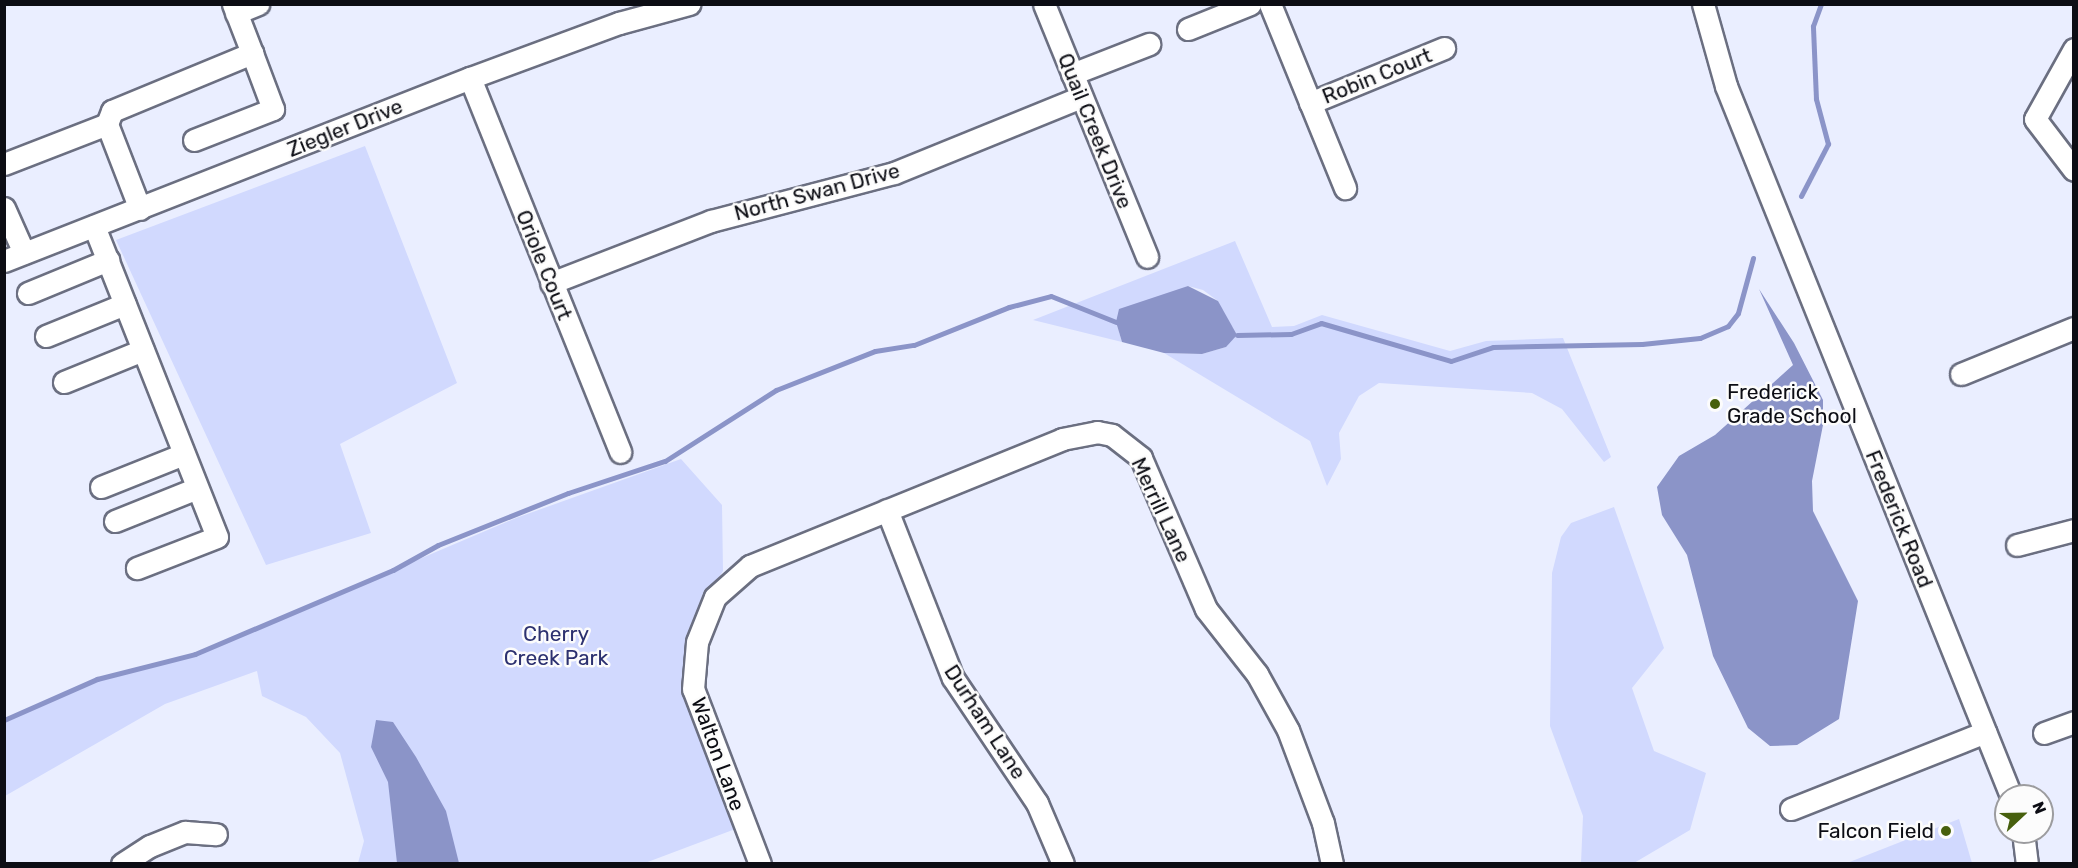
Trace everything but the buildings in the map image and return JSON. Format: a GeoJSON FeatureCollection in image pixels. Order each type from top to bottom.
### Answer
{"type":"FeatureCollection","features":[{"type":"Feature","properties":{"kind":"street"},"geometry":{"type":"LineString","coordinates":[[194,140],[273,109],[234,9],[258,4]]}},
{"type":"Feature","properties":{"kind":"street","name":"Ziegler Drive"},"geometry":{"type":"LineString","coordinates":[[4,261],[470,78],[616,14],[689,4]]}},
{"type":"Feature","properties":{"kind":"street","name":"Quail Creek Drive"},"geometry":{"type":"LineString","coordinates":[[1044,4],[1147,257]]}},
{"type":"Feature","properties":{"kind":"street"},"geometry":{"type":"LineString","coordinates":[[1188,30],[1250,4]]}},
{"type":"Feature","properties":{"kind":"street"},"geometry":{"type":"LineString","coordinates":[[1270,4],[1345,188]]}},
{"type":"Feature","properties":{"kind":"street","name":"Frederick Road"},"geometry":{"type":"LineString","coordinates":[[1703,4],[1726,86],[2006,784]]}},
{"type":"Feature","properties":{"kind":"street"},"geometry":{"type":"LineString","coordinates":[[1072,74],[1149,44]]}},
{"type":"Feature","properties":{"kind":"street","name":"Robin Court"},"geometry":{"type":"LineString","coordinates":[[1310,103],[1444,48]]}},
{"type":"Feature","properties":{"kind":"street"},"geometry":{"type":"LineString","coordinates":[[2073,50],[2035,119],[2073,170]]}},
{"type":"Feature","properties":{"kind":"street"},"geometry":{"type":"LineString","coordinates":[[140,209],[107,124],[112,111],[252,53]]}},
{"type":"Feature","properties":{"kind":"street","name":"Oriole Court"},"geometry":{"type":"LineString","coordinates":[[470,78],[620,452]]}},
{"type":"Feature","properties":{"kind":"street","name":"North Swan Drive"},"geometry":{"type":"LineString","coordinates":[[551,283],[711,221],[894,173],[1081,97]]}},
{"type":"Feature","properties":{"kind":"street"},"geometry":{"type":"LineString","coordinates":[[4,164],[107,124]]}},
{"type":"Feature","properties":{"kind":"street"},"geometry":{"type":"LineString","coordinates":[[4,208],[24,253]]}},
{"type":"Feature","properties":{"kind":"street"},"geometry":{"type":"LineString","coordinates":[[94,226],[217,537],[137,568]]}},
{"type":"Feature","properties":{"kind":"street"},"geometry":{"type":"LineString","coordinates":[[28,293],[108,260]]}},
{"type":"Feature","properties":{"kind":"street"},"geometry":{"type":"LineString","coordinates":[[46,336],[125,304]]}},
{"type":"Feature","properties":{"kind":"street"},"geometry":{"type":"LineString","coordinates":[[1961,374],[2073,327]]}},
{"type":"Feature","properties":{"kind":"street"},"geometry":{"type":"LineString","coordinates":[[64,382],[143,350]]}},
{"type":"Feature","properties":{"kind":"street","name":"Merrill Lane"},"geometry":{"type":"LineString","coordinates":[[697,642],[715,597],[750,566],[1080,434],[1112,435],[1127,444],[1141,458],[1206,609],[1257,674],[1288,730],[1323,823],[1332,864]]}},
{"type":"Feature","properties":{"kind":"street"},"geometry":{"type":"LineString","coordinates":[[101,487],[184,454]]}},
{"type":"Feature","properties":{"kind":"street"},"geometry":{"type":"LineString","coordinates":[[116,521],[197,488]]}},
{"type":"Feature","properties":{"kind":"street","name":"Durham Lane"},"geometry":{"type":"LineString","coordinates":[[887,510],[953,678],[1037,803],[1063,864]]}},
{"type":"Feature","properties":{"kind":"street"},"geometry":{"type":"LineString","coordinates":[[2017,545],[2073,530]]}},
{"type":"Feature","properties":{"kind":"street","name":"Walton Lane"},"geometry":{"type":"LineString","coordinates":[[697,642],[694,666],[696,699],[760,864]]}},
{"type":"Feature","properties":{"kind":"street"},"geometry":{"type":"LineString","coordinates":[[2044,733],[2073,722]]}},
{"type":"Feature","properties":{"kind":"street"},"geometry":{"type":"LineString","coordinates":[[1791,809],[1985,732]]}},
{"type":"Feature","properties":{"kind":"street"},"geometry":{"type":"LineString","coordinates":[[122,864],[150,846],[185,832],[216,834]]}},
{"type":"Feature","properties":{"kind":"street"},"geometry":{"type":"LineString","coordinates":[[2025,844],[2027,864]]}},
{"type":"Feature","properties":{"kind":"green space"},"geometry":{"type":"Polygon","coordinates":[[[365,146],[457,383],[340,444],[371,533],[266,565],[116,240],[365,146]]]}},
{"type":"Feature","properties":{"kind":"green space"},"geometry":{"type":"Polygon","coordinates":[[[1235,241],[1272,327],[1294,326],[1322,315],[1450,351],[1486,341],[1563,338],[1611,457],[1604,462],[1562,409],[1532,393],[1379,383],[1359,396],[1339,433],[1341,459],[1327,486],[1310,441],[1164,353],[1202,354],[1226,347],[1218,301],[1203,290],[1188,286],[1116,322],[1122,342],[1033,320],[1235,241]]]}},
{"type":"Feature","properties":{"kind":"green space","name":"Cherry Creek Park"},"geometry":{"type":"Polygon","coordinates":[[[681,459],[722,505],[723,571],[692,623],[685,696],[738,828],[645,863],[358,863],[364,841],[340,753],[306,717],[262,696],[257,671],[165,704],[5,796],[4,720],[97,679],[196,654],[516,518],[681,459]]]}},
{"type":"Feature","properties":{"kind":"green space"},"geometry":{"type":"Polygon","coordinates":[[[1614,507],[1664,648],[1632,688],[1654,751],[1706,773],[1690,830],[1634,863],[1581,863],[1583,816],[1550,726],[1552,573],[1561,537],[1571,523],[1614,507]]]}},
{"type":"Feature","properties":{"kind":"green space","name":"Falcon Field"},"geometry":{"type":"Polygon","coordinates":[[[1959,819],[1972,863],[1847,863],[1959,819]]]}},
{"type":"Feature","properties":{"kind":"shaded area"},"geometry":{"type":"Polygon","coordinates":[[[1188,286],[1218,301],[1237,335],[1226,347],[1202,354],[1164,353],[1122,342],[1116,322],[1119,309],[1188,286]]]}},
{"type":"Feature","properties":{"kind":"shaded area"},"geometry":{"type":"Polygon","coordinates":[[[1759,289],[1794,343],[1823,400],[1823,425],[1812,481],[1813,511],[1858,601],[1839,719],[1797,745],[1770,746],[1748,728],[1713,656],[1687,555],[1662,515],[1657,487],[1679,456],[1715,435],[1793,365],[1759,289]]]}},
{"type":"Feature","properties":{"kind":"shaded area"},"geometry":{"type":"Polygon","coordinates":[[[376,720],[393,722],[416,757],[446,811],[459,863],[397,863],[388,782],[371,747],[376,720]]]}},
{"type":"Feature","properties":{"kind":"waterway"},"geometry":{"type":"LineString","coordinates":[[1801,196],[1828,144],[1816,99],[1813,26],[1821,4]]}},
{"type":"Feature","properties":{"kind":"waterway"},"geometry":{"type":"LineString","coordinates":[[1237,335],[1291,334],[1321,323],[1451,361],[1493,347],[1642,344],[1700,338],[1728,326],[1738,313],[1753,258]]}},
{"type":"Feature","properties":{"kind":"waterway"},"geometry":{"type":"LineString","coordinates":[[4,720],[97,679],[195,654],[393,570],[438,545],[568,493],[665,461],[776,390],[875,351],[914,345],[1009,307],[1051,296],[1116,322]]}},
{"type":"Feature","properties":{"kind":"place","name":"Frederick Grade School"},"geometry":{"type":"Point","coordinates":[1715,404]}},
{"type":"Feature","properties":{"kind":"place","name":"Falcon Field"},"geometry":{"type":"Point","coordinates":[1946,831]}}]}
